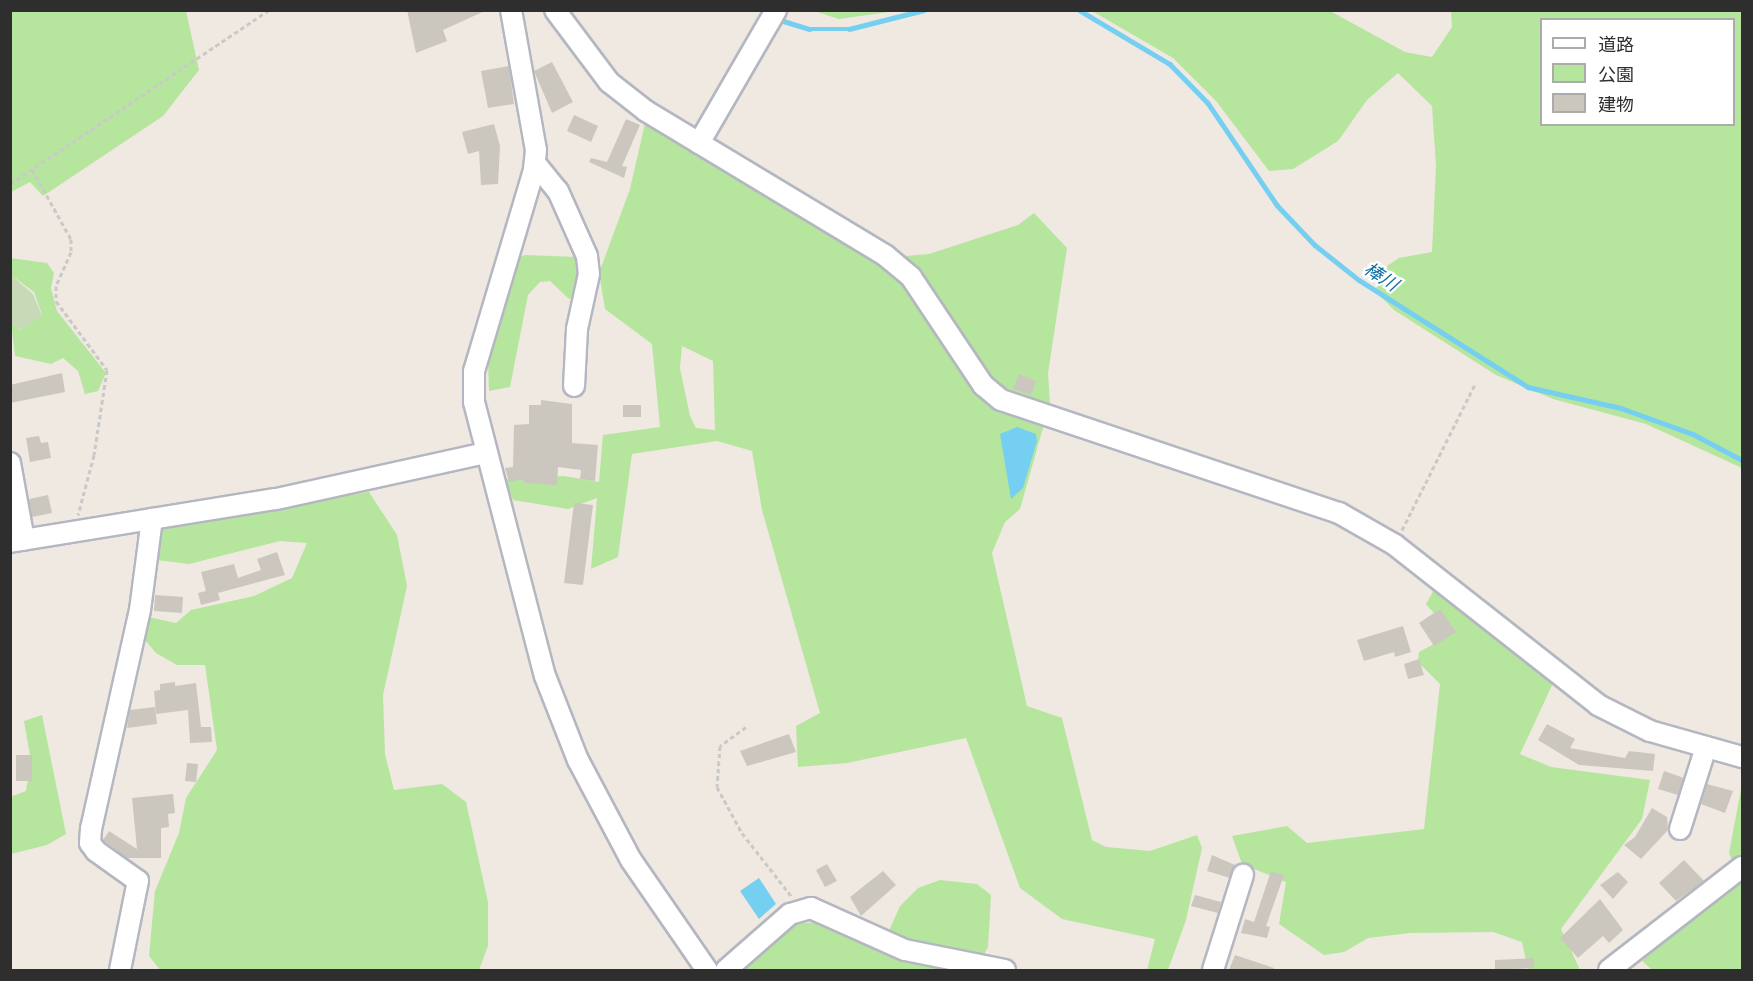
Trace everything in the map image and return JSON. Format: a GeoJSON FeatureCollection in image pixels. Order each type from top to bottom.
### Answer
{"type":"FeatureCollection","features":[{"type":"Feature","properties":{"kind":"street"},"geometry":{"type":"LineString","coordinates":[[511,10],[535,163],[474,372],[474,402],[545,676],[578,760],[631,860],[707,970]]}},
{"type":"Feature","properties":{"kind":"street"},"geometry":{"type":"LineString","coordinates":[[555,10],[609,82],[646,111],[886,256],[911,277],[983,385],[1001,400],[1294,495],[1339,513],[1395,545],[1598,705],[1625,721],[1743,757]]}},
{"type":"Feature","properties":{"kind":"street"},"geometry":{"type":"LineString","coordinates":[[699,143],[776,10]]}},
{"type":"Feature","properties":{"kind":"street"},"geometry":{"type":"LineString","coordinates":[[535,163],[558,191],[587,256],[589,274],[577,328],[574,386]]}},
{"type":"Feature","properties":{"kind":"street"},"geometry":{"type":"LineString","coordinates":[[10,463],[17,541],[276,499],[486,453]]}},
{"type":"Feature","properties":{"kind":"street"},"geometry":{"type":"LineString","coordinates":[[120,970],[138,881],[96,851],[90,843],[91,829],[140,610],[152,519]]}},
{"type":"Feature","properties":{"kind":"street"},"geometry":{"type":"LineString","coordinates":[[1680,829],[1706,747]]}},
{"type":"Feature","properties":{"kind":"street"},"geometry":{"type":"LineString","coordinates":[[1609,970],[1743,867]]}},
{"type":"Feature","properties":{"kind":"street"},"geometry":{"type":"LineString","coordinates":[[1213,970],[1242,875]]}},
{"type":"Feature","properties":{"kind":"street"},"geometry":{"type":"LineString","coordinates":[[726,970],[800,908],[822,911],[905,950],[1005,970]]}},
{"type":"Feature","properties":{"kind":"path"},"geometry":{"type":"LineString","coordinates":[[10,184],[269,10]]}},
{"type":"Feature","properties":{"kind":"path"},"geometry":{"type":"LineString","coordinates":[[32,169],[71,239],[71,252],[56,286],[56,301],[107,370],[75,532]]}},
{"type":"Feature","properties":{"kind":"path"},"geometry":{"type":"LineString","coordinates":[[1395,545],[1476,382]]}},
{"type":"Feature","properties":{"kind":"path"},"geometry":{"type":"LineString","coordinates":[[746,727],[720,746],[717,788],[742,833],[800,908]]}},
{"type":"Feature","properties":{"kind":"green space"},"geometry":{"type":"Polygon","coordinates":[[[11,10],[186,11],[199,70],[163,116],[43,196],[30,182],[11,192],[11,10]]]}},
{"type":"Feature","properties":{"kind":"green space"},"geometry":{"type":"Polygon","coordinates":[[[814,11],[896,11],[839,19],[814,11]]]}},
{"type":"Feature","properties":{"kind":"green space"},"geometry":{"type":"Polygon","coordinates":[[[1092,11],[1330,11],[1405,52],[1432,57],[1452,27],[1451,11],[1742,11],[1742,468],[1646,424],[1553,399],[1496,375],[1394,310],[1375,291],[1387,266],[1399,258],[1432,252],[1436,166],[1432,106],[1398,73],[1367,100],[1338,141],[1293,169],[1269,171],[1216,101],[1173,58],[1092,11]]]}},
{"type":"Feature","properties":{"kind":"green space"},"geometry":{"type":"Polygon","coordinates":[[[645,123],[658,125],[882,258],[929,254],[1018,225],[1034,213],[1067,248],[1048,373],[1050,403],[1020,509],[1005,522],[992,553],[1027,706],[1062,718],[1092,840],[1106,847],[1150,851],[1197,835],[1202,848],[1186,920],[1168,970],[1147,970],[1155,939],[1062,919],[1020,888],[966,738],[847,763],[798,767],[796,726],[820,713],[762,510],[752,451],[717,441],[632,454],[618,557],[591,569],[597,498],[568,509],[513,500],[504,479],[564,476],[599,482],[603,435],[660,427],[652,344],[605,309],[599,273],[630,189],[645,123]],[[682,346],[680,368],[690,416],[696,428],[715,430],[713,361],[682,346]]]}},
{"type":"Feature","properties":{"kind":"green space"},"geometry":{"type":"Polygon","coordinates":[[[525,255],[578,257],[581,294],[569,299],[550,281],[540,282],[528,295],[510,387],[489,391],[488,358],[516,258],[525,255]]]}},
{"type":"Feature","properties":{"kind":"green space"},"geometry":{"type":"Polygon","coordinates":[[[10,258],[47,263],[54,273],[51,288],[57,311],[106,373],[98,391],[85,394],[78,371],[63,358],[51,364],[15,356],[11,321],[20,330],[42,315],[34,292],[11,275],[10,258]]]}},
{"type":"Feature","properties":{"kind":"green space"},"geometry":{"type":"Polygon","coordinates":[[[11,275],[33,294],[42,316],[20,330],[11,321],[11,275]]]}},
{"type":"Feature","properties":{"kind":"green space"},"geometry":{"type":"Polygon","coordinates":[[[369,492],[397,535],[407,586],[383,695],[385,754],[394,790],[442,784],[466,802],[488,902],[488,946],[479,970],[160,970],[149,956],[155,891],[179,833],[186,798],[217,750],[205,665],[177,665],[156,653],[145,640],[148,617],[176,623],[191,610],[254,596],[292,578],[307,543],[280,541],[189,564],[157,560],[157,530],[369,492]]]}},
{"type":"Feature","properties":{"kind":"green space"},"geometry":{"type":"Polygon","coordinates":[[[1435,588],[1554,681],[1520,754],[1551,767],[1650,780],[1642,819],[1561,929],[1580,970],[1528,970],[1522,942],[1493,932],[1410,933],[1368,938],[1344,952],[1324,955],[1279,924],[1286,882],[1242,864],[1232,836],[1287,826],[1307,843],[1424,829],[1440,684],[1418,662],[1419,652],[1452,634],[1426,604],[1435,588]]]}},
{"type":"Feature","properties":{"kind":"green space"},"geometry":{"type":"Polygon","coordinates":[[[42,715],[66,834],[47,845],[11,854],[10,797],[26,791],[31,761],[24,721],[42,715]]]}},
{"type":"Feature","properties":{"kind":"green space"},"geometry":{"type":"Polygon","coordinates":[[[1742,784],[1742,856],[1733,863],[1729,853],[1742,784]]]}},
{"type":"Feature","properties":{"kind":"green space"},"geometry":{"type":"Polygon","coordinates":[[[1742,877],[1742,970],[1652,970],[1642,961],[1742,877]]]}},
{"type":"Feature","properties":{"kind":"green space"},"geometry":{"type":"Polygon","coordinates":[[[940,880],[977,884],[991,895],[988,947],[976,970],[745,970],[764,947],[796,924],[826,921],[888,933],[900,906],[918,888],[940,880]]]}},
{"type":"Feature","properties":{"kind":"water"},"geometry":{"type":"Polygon","coordinates":[[[1017,427],[1036,434],[1037,441],[1023,488],[1011,499],[1000,434],[1017,427]]]}},
{"type":"Feature","properties":{"kind":"water"},"geometry":{"type":"Polygon","coordinates":[[[759,878],[776,904],[759,919],[740,891],[759,878]]]}},
{"type":"Feature","properties":{"kind":"building"},"geometry":{"type":"Polygon","coordinates":[[[407,10],[487,10],[443,30],[447,41],[416,53],[407,10]]]}},
{"type":"Feature","properties":{"kind":"building"},"geometry":{"type":"Polygon","coordinates":[[[552,62],[573,102],[552,113],[534,71],[552,62]]]}},
{"type":"Feature","properties":{"kind":"building"},"geometry":{"type":"Polygon","coordinates":[[[509,66],[514,104],[488,108],[481,71],[509,66]]]}},
{"type":"Feature","properties":{"kind":"building"},"geometry":{"type":"Polygon","coordinates":[[[574,115],[598,126],[591,142],[567,131],[574,115]]]}},
{"type":"Feature","properties":{"kind":"building"},"geometry":{"type":"Polygon","coordinates":[[[626,119],[640,125],[622,166],[627,167],[624,178],[589,162],[591,158],[607,162],[626,119]]]}},
{"type":"Feature","properties":{"kind":"building"},"geometry":{"type":"Polygon","coordinates":[[[494,124],[500,146],[498,184],[481,185],[479,151],[468,154],[462,132],[494,124]]]}},
{"type":"Feature","properties":{"kind":"building"},"geometry":{"type":"Polygon","coordinates":[[[62,373],[65,392],[10,403],[10,385],[62,373]]]}},
{"type":"Feature","properties":{"kind":"building"},"geometry":{"type":"Polygon","coordinates":[[[1019,374],[1036,381],[1031,395],[1013,389],[1019,374]]]}},
{"type":"Feature","properties":{"kind":"building"},"geometry":{"type":"Polygon","coordinates":[[[541,400],[572,404],[572,443],[598,445],[595,481],[580,479],[581,470],[558,467],[557,485],[524,483],[524,479],[509,482],[505,468],[513,467],[514,425],[529,424],[529,405],[541,405],[541,400]]]}},
{"type":"Feature","properties":{"kind":"building"},"geometry":{"type":"Polygon","coordinates":[[[623,405],[641,405],[641,417],[623,417],[623,405]]]}},
{"type":"Feature","properties":{"kind":"building"},"geometry":{"type":"Polygon","coordinates":[[[39,436],[41,443],[48,442],[51,458],[30,462],[26,438],[39,436]]]}},
{"type":"Feature","properties":{"kind":"building"},"geometry":{"type":"Polygon","coordinates":[[[48,495],[52,513],[32,517],[29,499],[48,495]]]}},
{"type":"Feature","properties":{"kind":"building"},"geometry":{"type":"Polygon","coordinates":[[[574,503],[593,505],[583,585],[564,583],[574,503]]]}},
{"type":"Feature","properties":{"kind":"building"},"geometry":{"type":"Polygon","coordinates":[[[277,552],[285,575],[218,593],[220,600],[201,605],[198,593],[206,591],[201,572],[234,564],[238,578],[261,570],[257,559],[277,552]]]}},
{"type":"Feature","properties":{"kind":"building"},"geometry":{"type":"Polygon","coordinates":[[[155,595],[183,597],[182,613],[154,611],[155,595]]]}},
{"type":"Feature","properties":{"kind":"building"},"geometry":{"type":"Polygon","coordinates":[[[1440,609],[1456,632],[1434,646],[1419,623],[1440,609]]]}},
{"type":"Feature","properties":{"kind":"building"},"geometry":{"type":"Polygon","coordinates":[[[1403,626],[1411,652],[1395,657],[1394,652],[1364,661],[1357,640],[1403,626]]]}},
{"type":"Feature","properties":{"kind":"building"},"geometry":{"type":"Polygon","coordinates":[[[1419,659],[1424,675],[1408,679],[1404,664],[1419,659]]]}},
{"type":"Feature","properties":{"kind":"building"},"geometry":{"type":"Polygon","coordinates":[[[175,682],[175,686],[196,683],[201,727],[211,727],[212,742],[190,743],[188,710],[156,714],[154,691],[160,690],[160,684],[175,682]]]}},
{"type":"Feature","properties":{"kind":"building"},"geometry":{"type":"Polygon","coordinates":[[[155,707],[157,724],[127,728],[130,710],[155,707]]]}},
{"type":"Feature","properties":{"kind":"building"},"geometry":{"type":"Polygon","coordinates":[[[1547,724],[1575,739],[1570,748],[1625,758],[1629,751],[1655,754],[1653,771],[1579,765],[1538,740],[1547,724]]]}},
{"type":"Feature","properties":{"kind":"building"},"geometry":{"type":"Polygon","coordinates":[[[789,734],[796,752],[747,766],[740,751],[789,734]]]}},
{"type":"Feature","properties":{"kind":"building"},"geometry":{"type":"Polygon","coordinates":[[[16,755],[32,755],[32,781],[16,781],[16,755]]]}},
{"type":"Feature","properties":{"kind":"building"},"geometry":{"type":"Polygon","coordinates":[[[187,763],[198,764],[196,782],[185,781],[187,763]]]}},
{"type":"Feature","properties":{"kind":"building"},"geometry":{"type":"Polygon","coordinates":[[[1664,771],[1684,778],[1678,795],[1658,789],[1664,771]]]}},
{"type":"Feature","properties":{"kind":"building"},"geometry":{"type":"Polygon","coordinates":[[[1707,784],[1733,791],[1725,813],[1701,804],[1707,784]]]}},
{"type":"Feature","properties":{"kind":"building"},"geometry":{"type":"Polygon","coordinates":[[[173,794],[175,813],[168,814],[169,827],[161,828],[161,858],[126,858],[103,840],[109,831],[137,849],[132,798],[173,794]]]}},
{"type":"Feature","properties":{"kind":"building"},"geometry":{"type":"Polygon","coordinates":[[[1652,808],[1667,817],[1668,830],[1641,859],[1624,845],[1635,837],[1652,808]]]}},
{"type":"Feature","properties":{"kind":"building"},"geometry":{"type":"Polygon","coordinates":[[[1212,855],[1235,865],[1230,878],[1207,871],[1212,855]]]}},
{"type":"Feature","properties":{"kind":"building"},"geometry":{"type":"Polygon","coordinates":[[[1684,860],[1704,881],[1676,901],[1659,883],[1684,860]]]}},
{"type":"Feature","properties":{"kind":"building"},"geometry":{"type":"Polygon","coordinates":[[[827,864],[837,881],[825,887],[816,870],[827,864]]]}},
{"type":"Feature","properties":{"kind":"building"},"geometry":{"type":"Polygon","coordinates":[[[883,871],[896,885],[861,916],[850,897],[883,871]]]}},
{"type":"Feature","properties":{"kind":"building"},"geometry":{"type":"Polygon","coordinates":[[[1271,871],[1284,875],[1266,926],[1270,927],[1267,938],[1241,933],[1245,919],[1254,922],[1271,871]]]}},
{"type":"Feature","properties":{"kind":"building"},"geometry":{"type":"Polygon","coordinates":[[[1618,872],[1628,882],[1613,899],[1600,885],[1618,872]]]}},
{"type":"Feature","properties":{"kind":"building"},"geometry":{"type":"Polygon","coordinates":[[[1195,895],[1221,902],[1218,913],[1191,906],[1195,895]]]}},
{"type":"Feature","properties":{"kind":"building"},"geometry":{"type":"Polygon","coordinates":[[[1600,899],[1623,930],[1609,943],[1603,936],[1578,958],[1560,938],[1600,899]]]}},
{"type":"Feature","properties":{"kind":"building"},"geometry":{"type":"Polygon","coordinates":[[[1235,955],[1274,968],[1274,970],[1229,970],[1235,955]]]}},
{"type":"Feature","properties":{"kind":"building"},"geometry":{"type":"Polygon","coordinates":[[[1534,958],[1534,968],[1495,970],[1495,960],[1534,958]]]}},
{"type":"Feature","properties":{"kind":"waterway","name":"棒川"},"geometry":{"type":"LineString","coordinates":[[777,19],[809,29],[849,29],[924,10]]}},
{"type":"Feature","properties":{"kind":"waterway","name":"棒川"},"geometry":{"type":"LineString","coordinates":[[1079,10],[1170,64],[1208,103],[1277,205],[1315,245],[1359,280],[1528,387],[1621,408],[1693,434],[1742,460]]}}]}
